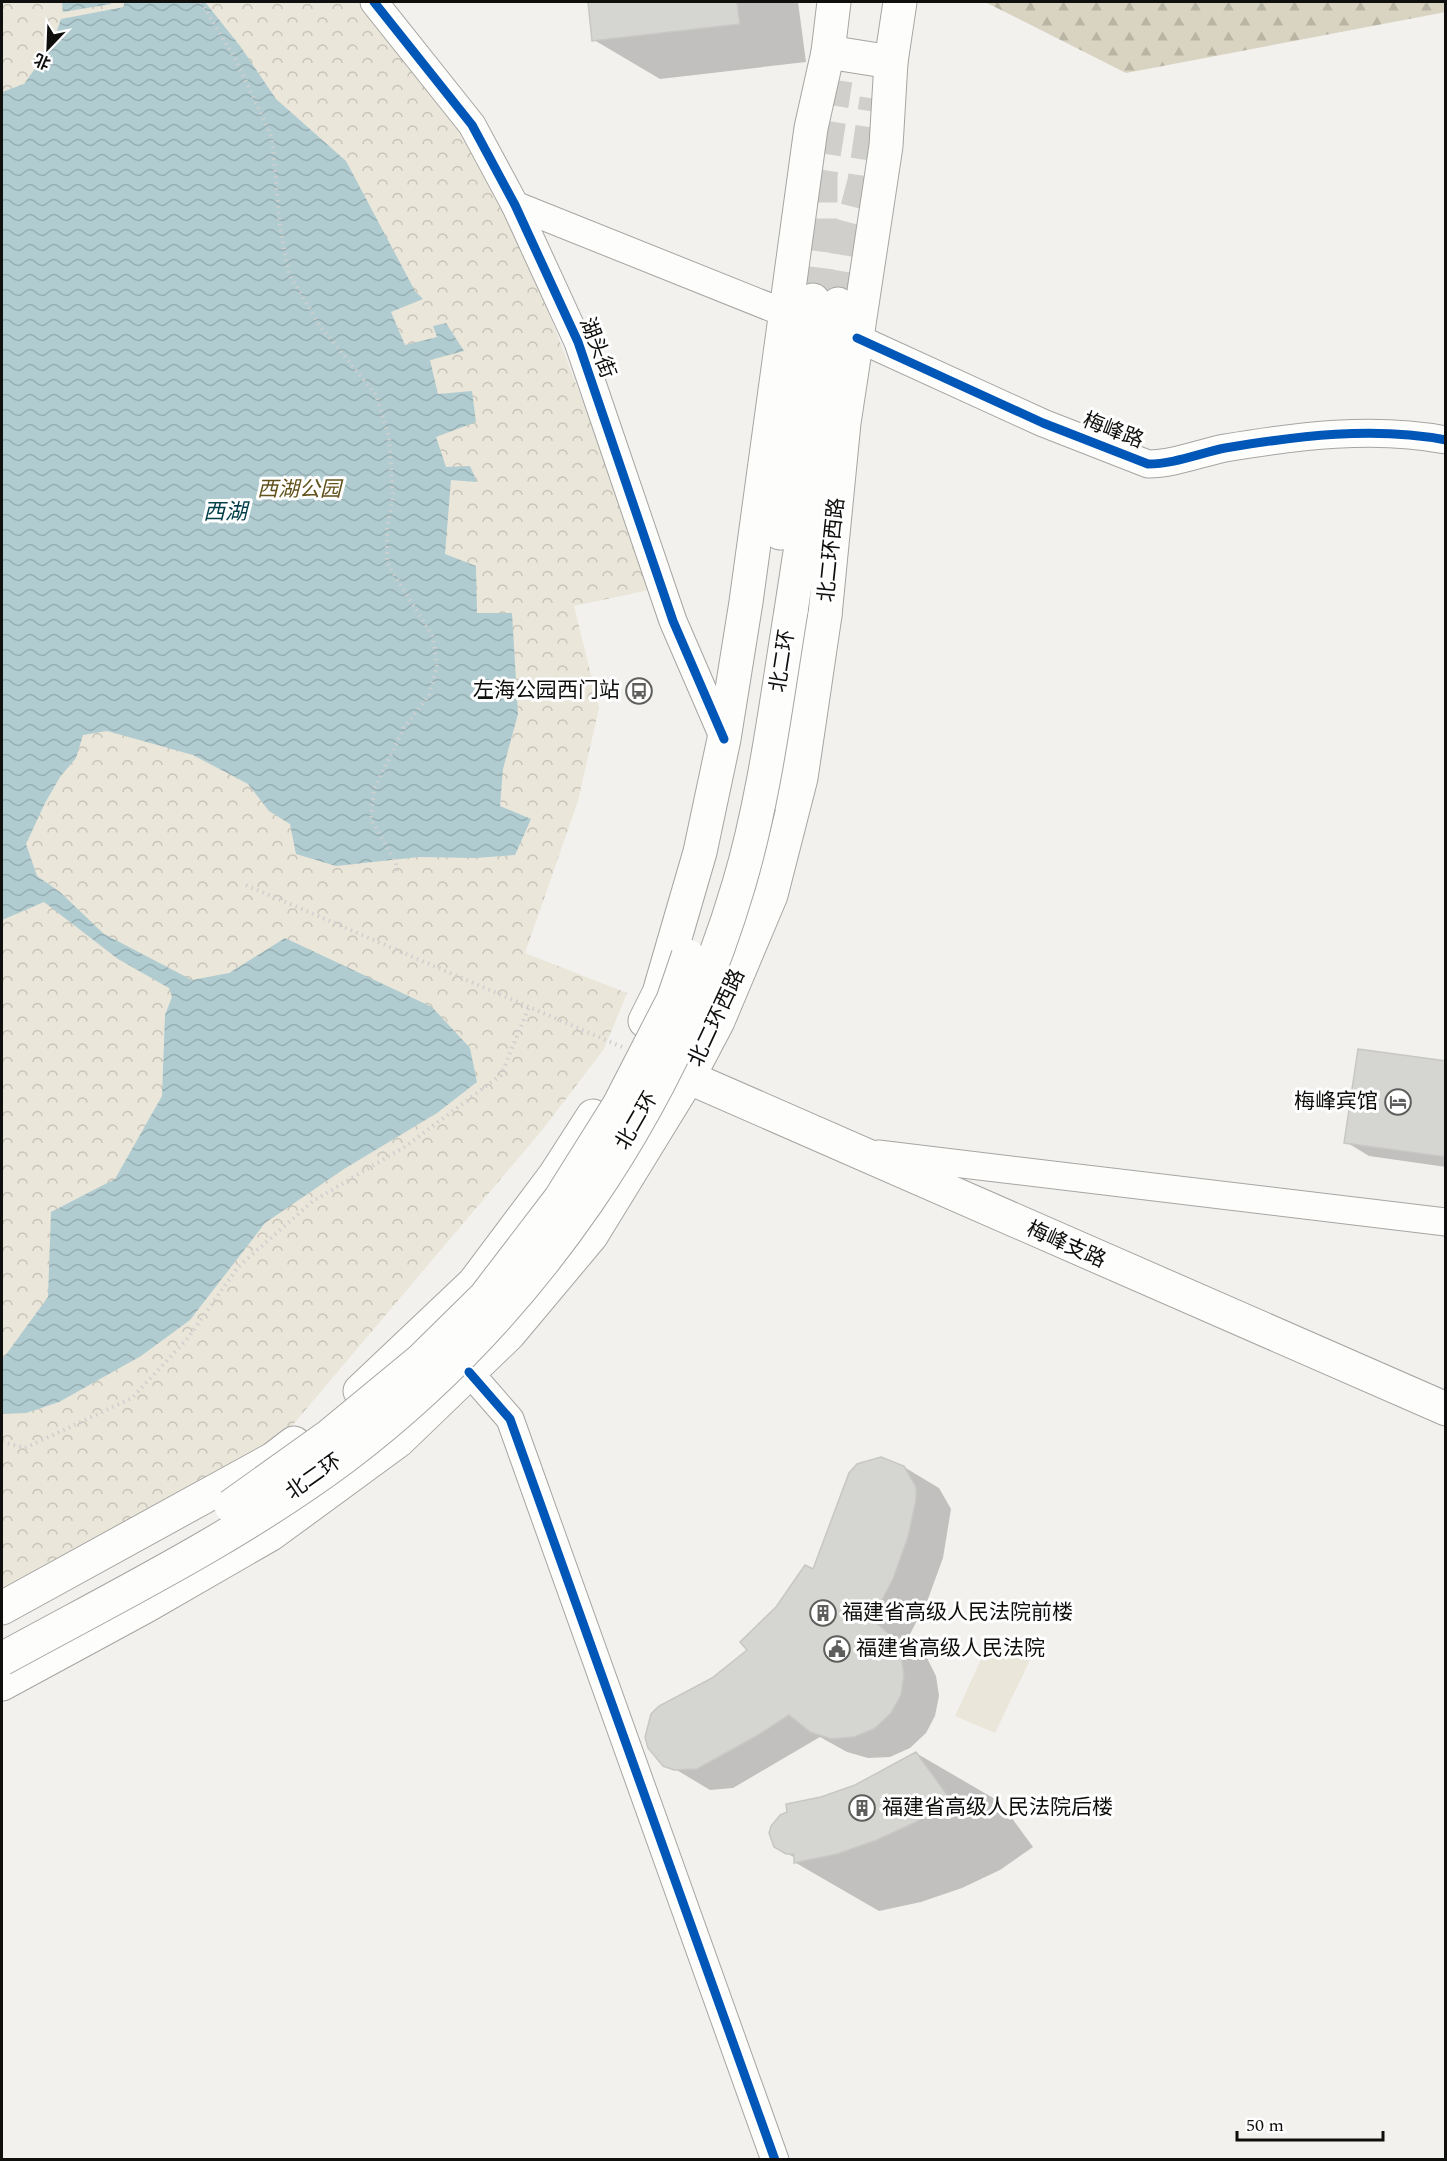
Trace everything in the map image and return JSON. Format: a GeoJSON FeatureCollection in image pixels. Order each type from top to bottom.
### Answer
{"type":"FeatureCollection","features":[{"type":"Feature","properties":{"kind":"main road"},"geometry":{"type":"LineString","coordinates":[[2,1608],[273,1459],[337,1412],[410,1346],[474,1283],[555,1175],[600,1106],[631,1051],[659,993],[700,852],[724,739],[746,603],[813,306],[811,128],[828,52],[834,2]]}},
{"type":"Feature","properties":{"kind":"main road","name":"北二环西路"},"geometry":{"type":"LineString","coordinates":[[2,1684],[146,1606],[271,1534],[398,1441],[509,1334],[591,1236],[688,1078],[718,1021],[771,895],[801,778],[825,615],[844,423],[886,146],[891,62],[900,2]]}},
{"type":"Feature","properties":{"kind":"main road"},"geometry":{"type":"LineString","coordinates":[[828,52],[891,62]]}},
{"type":"Feature","properties":{"kind":"main road","name":"北二环"},"geometry":{"type":"LineString","coordinates":[[2,1659],[166,1570],[258,1516],[343,1457],[437,1378],[501,1313],[581,1212],[645,1111],[694,1009],[739,884],[766,765],[813,306]]}},
{"type":"Feature","properties":{"kind":"main road","name":"北二环"},"geometry":{"type":"LineString","coordinates":[[2,1633],[157,1551],[243,1500],[329,1436],[421,1360],[485,1297],[561,1199],[619,1105],[673,1000],[717,876],[781,609]]}},
{"type":"Feature","properties":{"kind":"main road"},"geometry":{"type":"LineString","coordinates":[[739,884],[786,752],[825,615]]}},
{"type":"Feature","properties":{"kind":"main road"},"geometry":{"type":"LineString","coordinates":[[631,1051],[688,1078]]}},
{"type":"Feature","properties":{"kind":"main road","name":"梅峰支路"},"geometry":{"type":"LineString","coordinates":[[688,1078],[1446,1409]]}},
{"type":"Feature","properties":{"kind":"street","name":"湖头街"},"geometry":{"type":"LineString","coordinates":[[374,2],[472,125],[515,205],[578,342],[673,621],[724,739]]}},
{"type":"Feature","properties":{"kind":"street"},"geometry":{"type":"LineString","coordinates":[[515,205],[813,306]]}},
{"type":"Feature","properties":{"kind":"street","name":"梅峰路"},"geometry":{"type":"LineString","coordinates":[[857,338],[1043,423],[1148,464],[1290,438],[1407,433],[1446,440]]}},
{"type":"Feature","properties":{"kind":"street"},"geometry":{"type":"LineString","coordinates":[[849,1150],[1446,1222]]}},
{"type":"Feature","properties":{"kind":"street"},"geometry":{"type":"LineString","coordinates":[[470,1372],[510,1419],[775,2160]]}},
{"type":"Feature","properties":{"kind":"path"},"geometry":{"type":"LineString","coordinates":[[201,2],[237,62],[272,138],[280,226],[289,274],[320,326],[376,395],[389,437],[393,496],[387,528],[387,563],[433,637],[437,667],[429,695],[404,728],[374,789],[371,819],[396,863],[398,872]]}},
{"type":"Feature","properties":{"kind":"path"},"geometry":{"type":"LineString","coordinates":[[246,885],[631,1051]]}},
{"type":"Feature","properties":{"kind":"path"},"geometry":{"type":"LineString","coordinates":[[2,1442],[25,1448],[132,1398],[188,1338],[238,1267],[313,1201],[406,1146],[501,1075],[529,1006]]}},
{"type":"Feature","properties":{"kind":"green space","name":"西湖公园"},"geometry":{"type":"Polygon","coordinates":[[[2,2],[375,2],[470,136],[512,216],[654,589],[574,606],[599,708],[578,801],[525,953],[627,993],[604,1049],[543,1129],[280,1440],[2,1593],[2,2]]]}},
{"type":"Feature","properties":{"kind":"green space"},"geometry":{"type":"Polygon","coordinates":[[[985,2],[1445,2],[1446,12],[1126,73],[985,2]]]}},
{"type":"Feature","properties":{"kind":"green space"},"geometry":{"type":"Polygon","coordinates":[[[989,1642],[1030,1660],[995,1733],[955,1716],[989,1642]]]}},
{"type":"Feature","properties":{"kind":"water"},"geometry":{"type":"Polygon","coordinates":[[[62,2],[110,2],[111,4],[63,12],[62,2]]]}},
{"type":"Feature","properties":{"kind":"water","name":"西湖"},"geometry":{"type":"Polygon","coordinates":[[[124,2],[205,2],[240,46],[276,99],[346,161],[415,291],[423,299],[391,312],[405,345],[437,337],[433,326],[446,323],[464,351],[430,360],[438,394],[472,391],[476,422],[436,437],[446,467],[470,466],[477,482],[451,480],[445,554],[476,566],[477,613],[512,613],[518,714],[503,769],[500,806],[531,819],[515,855],[475,858],[419,857],[336,866],[296,854],[290,824],[269,811],[248,784],[193,755],[107,731],[83,735],[76,758],[60,777],[26,844],[37,876],[60,892],[104,934],[192,980],[229,973],[285,938],[432,1007],[470,1048],[477,1082],[437,1113],[344,1169],[265,1223],[190,1320],[141,1356],[59,1402],[26,1413],[2,1414],[2,1360],[48,1297],[51,1212],[115,1179],[162,1096],[165,1015],[172,997],[169,988],[118,959],[44,902],[2,920],[2,92],[24,84],[52,45],[61,19],[124,7],[124,2]]]}},
{"type":"Feature","properties":{"kind":"building"},"geometry":{"type":"Polygon","coordinates":[[[588,2],[737,2],[740,24],[592,41],[588,2]]]}},
{"type":"Feature","properties":{"kind":"building","name":"梅峰宾馆"},"geometry":{"type":"Polygon","coordinates":[[[1358,1049],[1446,1061],[1446,1157],[1344,1143],[1358,1049]]]}},
{"type":"Feature","properties":{"kind":"building","name":"福建省高级人民法院前楼"},"geometry":{"type":"Polygon","coordinates":[[[881,1457],[904,1466],[916,1487],[916,1500],[908,1537],[893,1579],[872,1619],[892,1637],[901,1655],[904,1675],[901,1695],[891,1713],[874,1729],[854,1737],[831,1739],[810,1732],[789,1715],[697,1769],[674,1770],[663,1766],[648,1748],[645,1737],[651,1714],[659,1706],[712,1678],[747,1650],[740,1642],[776,1607],[805,1565],[813,1569],[849,1473],[857,1464],[881,1457]]]}},
{"type":"Feature","properties":{"kind":"building","name":"福建省高级人民法院后楼"},"geometry":{"type":"Polygon","coordinates":[[[916,1752],[950,1799],[916,1822],[877,1840],[837,1854],[794,1863],[794,1854],[786,1854],[774,1847],[769,1833],[771,1826],[780,1815],[787,1812],[786,1804],[821,1797],[855,1785],[916,1752]]]}},
{"type":"Feature","properties":{"kind":"tunnel"},"geometry":{"type":"LineString","coordinates":[[813,300],[821,238],[821,175],[836,80]]}},
{"type":"Feature","properties":{"kind":"tunnel"},"geometry":{"type":"LineString","coordinates":[[838,304],[848,243],[864,181],[876,99]]}},
{"type":"Feature","properties":{"kind":"cycle path"},"geometry":{"type":"LineString","coordinates":[[374,2],[472,125],[515,205],[578,342],[673,621],[724,739]]}},
{"type":"Feature","properties":{"kind":"cycle path"},"geometry":{"type":"LineString","coordinates":[[857,338],[1043,423],[1148,464],[1167,462],[1225,448],[1336,434],[1391,434],[1446,440]]}},
{"type":"Feature","properties":{"kind":"cycle path"},"geometry":{"type":"LineString","coordinates":[[469,1372],[510,1419],[775,2160]]}},
{"type":"Feature","properties":{"kind":"place","name":"左海公园西门站"},"geometry":{"type":"Point","coordinates":[639,691]}},
{"type":"Feature","properties":{"kind":"place","name":"梅峰宾馆"},"geometry":{"type":"Point","coordinates":[1398,1102]}},
{"type":"Feature","properties":{"kind":"place","name":"福建省高级人民法院前楼"},"geometry":{"type":"Point","coordinates":[823,1613]}},
{"type":"Feature","properties":{"kind":"place","name":"福建省高级人民法院"},"geometry":{"type":"Point","coordinates":[837,1649]}},
{"type":"Feature","properties":{"kind":"place","name":"福建省高级人民法院后楼"},"geometry":{"type":"Point","coordinates":[862,1808]}}]}
